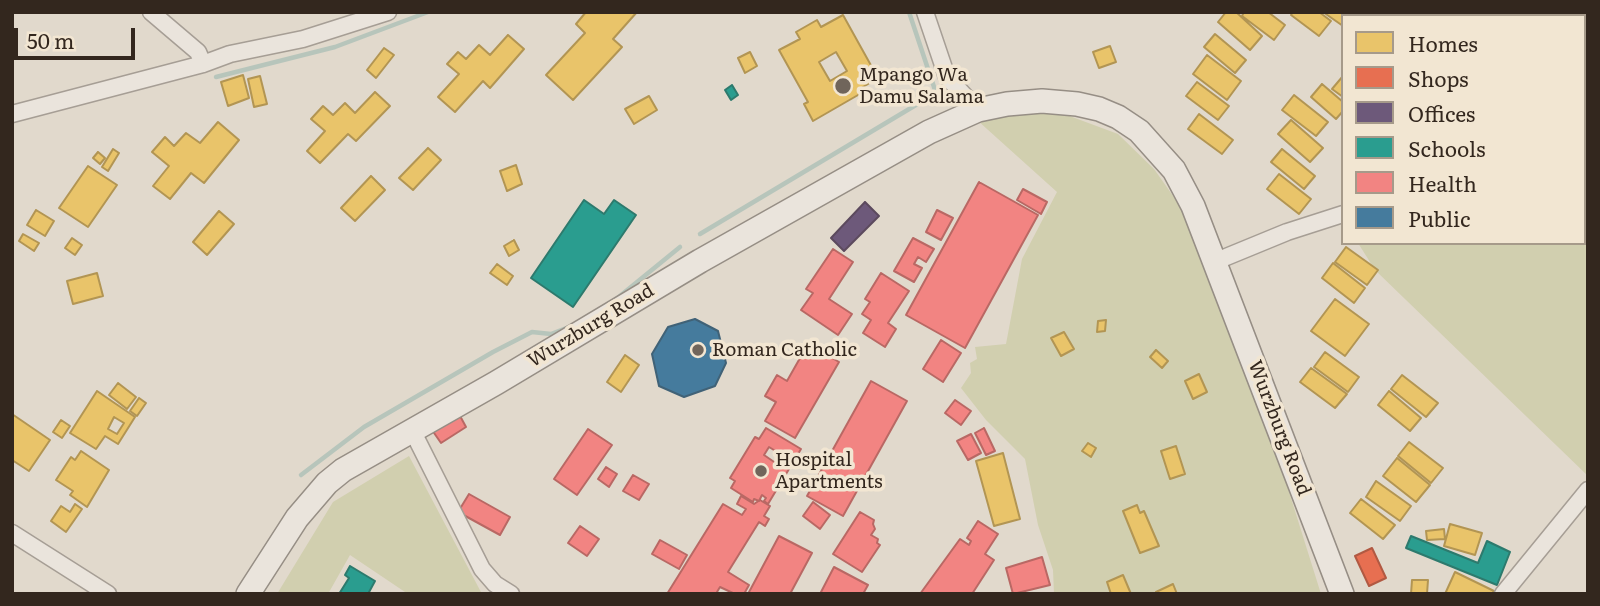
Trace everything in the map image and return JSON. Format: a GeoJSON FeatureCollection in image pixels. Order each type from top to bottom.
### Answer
{"type":"FeatureCollection","features":[{"type":"Feature","properties":{"kind":"main road","name":"Wurzburg Road"},"geometry":{"type":"LineString","coordinates":[[248,594],[297,518],[327,482],[365,457],[413,432],[929,132],[978,110],[1041,101],[1099,109],[1129,124],[1139,131],[1174,170],[1194,206],[1342,594]]}},
{"type":"Feature","properties":{"kind":"street"},"geometry":{"type":"LineString","coordinates":[[152,12],[198,52],[203,64]]}},
{"type":"Feature","properties":{"kind":"street"},"geometry":{"type":"LineString","coordinates":[[12,114],[203,64],[230,54],[303,39],[388,12]]}},
{"type":"Feature","properties":{"kind":"street"},"geometry":{"type":"LineString","coordinates":[[925,12],[947,77],[978,110]]}},
{"type":"Feature","properties":{"kind":"street"},"geometry":{"type":"LineString","coordinates":[[1214,262],[1287,232],[1341,215]]}},
{"type":"Feature","properties":{"kind":"street"},"geometry":{"type":"LineString","coordinates":[[413,432],[482,569],[495,584],[512,594]]}},
{"type":"Feature","properties":{"kind":"street"},"geometry":{"type":"LineString","coordinates":[[1503,594],[1588,490]]}},
{"type":"Feature","properties":{"kind":"street"},"geometry":{"type":"LineString","coordinates":[[12,533],[108,594]]}},
{"type":"Feature","properties":{"kind":"shaded area"},"geometry":{"type":"Polygon","coordinates":[[[1048,108],[1118,134],[1154,169],[1195,227],[1259,396],[1321,594],[1054,594],[1053,570],[1038,525],[1025,459],[986,420],[961,388],[971,373],[970,363],[977,359],[975,347],[1006,344],[1022,259],[1057,192],[977,120],[1048,108]]]}},
{"type":"Feature","properties":{"kind":"shaded area"},"geometry":{"type":"Polygon","coordinates":[[[1586,182],[1588,476],[1375,270],[1359,245],[1586,245],[1586,182]]]}},
{"type":"Feature","properties":{"kind":"shaded area"},"geometry":{"type":"Polygon","coordinates":[[[409,456],[482,594],[408,594],[350,555],[328,594],[277,594],[333,502],[409,456]]]}},
{"type":"Feature","properties":{"kind":"building: Homes"},"geometry":{"type":"Polygon","coordinates":[[[586,12],[637,12],[613,39],[622,47],[573,100],[546,75],[585,33],[576,24],[586,12]]]}},
{"type":"Feature","properties":{"kind":"building: Homes"},"geometry":{"type":"Polygon","coordinates":[[[1226,12],[1236,12],[1262,36],[1250,50],[1218,22],[1226,12]]]}},
{"type":"Feature","properties":{"kind":"building: Homes"},"geometry":{"type":"Polygon","coordinates":[[[1244,12],[1268,12],[1285,25],[1274,40],[1242,16],[1244,12]]]}},
{"type":"Feature","properties":{"kind":"building: Homes"},"geometry":{"type":"Polygon","coordinates":[[[1293,12],[1319,12],[1331,21],[1319,36],[1291,15],[1293,12]]]}},
{"type":"Feature","properties":{"kind":"building: Homes"},"geometry":{"type":"Polygon","coordinates":[[[1323,12],[1352,12],[1341,14],[1341,25],[1323,12]]]}},
{"type":"Feature","properties":{"kind":"building: Homes"},"geometry":{"type":"Polygon","coordinates":[[[1506,12],[1545,12],[1541,14],[1506,12]]]}},
{"type":"Feature","properties":{"kind":"building: Homes"},"geometry":{"type":"Polygon","coordinates":[[[1588,12],[1586,33],[1586,14],[1581,14],[1588,12]]]}},
{"type":"Feature","properties":{"kind":"building: Homes"},"geometry":{"type":"Polygon","coordinates":[[[843,15],[878,78],[863,87],[865,91],[813,121],[804,104],[808,102],[779,50],[800,39],[796,32],[817,20],[821,27],[843,15]],[[836,52],[819,62],[830,81],[847,71],[836,52]]]}},
{"type":"Feature","properties":{"kind":"building: Homes"},"geometry":{"type":"Polygon","coordinates":[[[1215,34],[1246,60],[1235,73],[1204,47],[1215,34]]]}},
{"type":"Feature","properties":{"kind":"building: Homes"},"geometry":{"type":"Polygon","coordinates":[[[508,35],[524,49],[490,88],[483,81],[455,112],[438,97],[459,74],[447,64],[458,52],[466,59],[479,45],[490,55],[508,35]]]}},
{"type":"Feature","properties":{"kind":"building: Homes"},"geometry":{"type":"Polygon","coordinates":[[[1586,36],[1588,36],[1586,60],[1586,36]]]}},
{"type":"Feature","properties":{"kind":"building: Homes"},"geometry":{"type":"Polygon","coordinates":[[[1110,46],[1116,62],[1099,68],[1093,52],[1110,46]]]}},
{"type":"Feature","properties":{"kind":"building: Homes"},"geometry":{"type":"Polygon","coordinates":[[[384,48],[394,55],[376,78],[367,70],[384,48]]]}},
{"type":"Feature","properties":{"kind":"building: Homes"},"geometry":{"type":"Polygon","coordinates":[[[750,52],[757,66],[745,73],[738,58],[750,52]]]}},
{"type":"Feature","properties":{"kind":"building: Homes"},"geometry":{"type":"Polygon","coordinates":[[[1207,55],[1241,81],[1227,100],[1193,74],[1207,55]]]}},
{"type":"Feature","properties":{"kind":"building: Homes"},"geometry":{"type":"Polygon","coordinates":[[[243,75],[249,98],[228,106],[221,82],[243,75]]]}},
{"type":"Feature","properties":{"kind":"building: Homes"},"geometry":{"type":"Polygon","coordinates":[[[260,76],[267,104],[254,107],[248,79],[260,76]]]}},
{"type":"Feature","properties":{"kind":"building: Homes"},"geometry":{"type":"Polygon","coordinates":[[[1341,78],[1341,96],[1332,89],[1341,78]]]}},
{"type":"Feature","properties":{"kind":"building: Homes"},"geometry":{"type":"Polygon","coordinates":[[[1197,82],[1229,106],[1218,120],[1186,96],[1197,82]]]}},
{"type":"Feature","properties":{"kind":"building: Homes"},"geometry":{"type":"Polygon","coordinates":[[[1322,84],[1341,100],[1341,113],[1336,119],[1311,97],[1322,84]]]}},
{"type":"Feature","properties":{"kind":"building: Homes"},"geometry":{"type":"Polygon","coordinates":[[[375,92],[390,106],[356,141],[348,134],[320,163],[307,151],[325,131],[311,119],[323,106],[333,115],[345,103],[355,113],[375,92]]]}},
{"type":"Feature","properties":{"kind":"building: Homes"},"geometry":{"type":"Polygon","coordinates":[[[1294,95],[1328,122],[1316,136],[1282,110],[1294,95]]]}},
{"type":"Feature","properties":{"kind":"building: Homes"},"geometry":{"type":"Polygon","coordinates":[[[649,96],[657,110],[634,124],[625,109],[649,96]]]}},
{"type":"Feature","properties":{"kind":"building: Homes"},"geometry":{"type":"Polygon","coordinates":[[[1588,97],[1588,140],[1586,134],[1588,97]]]}},
{"type":"Feature","properties":{"kind":"building: Homes"},"geometry":{"type":"Polygon","coordinates":[[[1199,114],[1233,140],[1222,154],[1188,129],[1199,114]]]}},
{"type":"Feature","properties":{"kind":"building: Homes"},"geometry":{"type":"Polygon","coordinates":[[[1291,120],[1323,148],[1310,162],[1278,134],[1291,120]]]}},
{"type":"Feature","properties":{"kind":"building: Homes"},"geometry":{"type":"Polygon","coordinates":[[[218,122],[239,140],[204,183],[191,173],[170,199],[153,186],[169,166],[152,152],[165,137],[174,146],[186,133],[200,143],[218,122]]]}},
{"type":"Feature","properties":{"kind":"building: Homes"},"geometry":{"type":"Polygon","coordinates":[[[428,148],[441,160],[413,190],[399,178],[428,148]]]}},
{"type":"Feature","properties":{"kind":"building: Homes"},"geometry":{"type":"Polygon","coordinates":[[[113,149],[119,153],[108,171],[102,167],[113,149]]]}},
{"type":"Feature","properties":{"kind":"building: Homes"},"geometry":{"type":"Polygon","coordinates":[[[1282,149],[1315,176],[1304,189],[1271,162],[1282,149]]]}},
{"type":"Feature","properties":{"kind":"building: Homes"},"geometry":{"type":"Polygon","coordinates":[[[98,152],[105,158],[100,164],[93,158],[98,152]]]}},
{"type":"Feature","properties":{"kind":"building: Homes"},"geometry":{"type":"Polygon","coordinates":[[[516,165],[522,184],[507,191],[500,171],[516,165]]]}},
{"type":"Feature","properties":{"kind":"building: Homes"},"geometry":{"type":"Polygon","coordinates":[[[88,166],[117,185],[88,227],[59,208],[88,166]]]}},
{"type":"Feature","properties":{"kind":"building: Homes"},"geometry":{"type":"Polygon","coordinates":[[[1279,174],[1311,199],[1299,214],[1267,189],[1279,174]]]}},
{"type":"Feature","properties":{"kind":"building: Homes"},"geometry":{"type":"Polygon","coordinates":[[[371,176],[385,190],[355,221],[341,208],[371,176]]]}},
{"type":"Feature","properties":{"kind":"building: Homes"},"geometry":{"type":"Polygon","coordinates":[[[36,210],[54,221],[45,236],[27,225],[36,210]]]}},
{"type":"Feature","properties":{"kind":"building: Homes"},"geometry":{"type":"Polygon","coordinates":[[[219,211],[234,224],[207,255],[193,242],[219,211]]]}},
{"type":"Feature","properties":{"kind":"building: Homes"},"geometry":{"type":"Polygon","coordinates":[[[23,234],[39,243],[34,251],[19,241],[23,234]]]}},
{"type":"Feature","properties":{"kind":"building: Homes"},"geometry":{"type":"Polygon","coordinates":[[[72,238],[82,245],[75,255],[65,248],[72,238]]]}},
{"type":"Feature","properties":{"kind":"building: Homes"},"geometry":{"type":"Polygon","coordinates":[[[514,240],[519,250],[509,256],[504,246],[514,240]]]}},
{"type":"Feature","properties":{"kind":"building: Homes"},"geometry":{"type":"Polygon","coordinates":[[[1346,247],[1378,270],[1367,285],[1335,262],[1346,247]]]}},
{"type":"Feature","properties":{"kind":"building: Homes"},"geometry":{"type":"Polygon","coordinates":[[[1333,263],[1365,288],[1354,303],[1322,278],[1333,263]]]}},
{"type":"Feature","properties":{"kind":"building: Homes"},"geometry":{"type":"Polygon","coordinates":[[[497,264],[513,276],[507,285],[490,273],[497,264]]]}},
{"type":"Feature","properties":{"kind":"building: Homes"},"geometry":{"type":"Polygon","coordinates":[[[97,273],[103,296],[73,304],[67,281],[97,273]]]}},
{"type":"Feature","properties":{"kind":"building: Homes"},"geometry":{"type":"Polygon","coordinates":[[[1335,299],[1369,324],[1345,356],[1311,331],[1335,299]]]}},
{"type":"Feature","properties":{"kind":"building: Homes"},"geometry":{"type":"Polygon","coordinates":[[[1106,320],[1105,331],[1097,332],[1098,321],[1106,320]]]}},
{"type":"Feature","properties":{"kind":"building: Homes"},"geometry":{"type":"Polygon","coordinates":[[[1064,332],[1074,349],[1061,356],[1051,338],[1064,332]]]}},
{"type":"Feature","properties":{"kind":"building: Homes"},"geometry":{"type":"Polygon","coordinates":[[[1156,350],[1168,361],[1162,368],[1150,357],[1156,350]]]}},
{"type":"Feature","properties":{"kind":"building: Homes"},"geometry":{"type":"Polygon","coordinates":[[[1325,352],[1359,377],[1348,392],[1314,367],[1325,352]]]}},
{"type":"Feature","properties":{"kind":"building: Homes"},"geometry":{"type":"Polygon","coordinates":[[[625,355],[639,365],[621,392],[607,382],[625,355]]]}},
{"type":"Feature","properties":{"kind":"building: Homes"},"geometry":{"type":"Polygon","coordinates":[[[1311,368],[1347,394],[1335,408],[1300,382],[1311,368]]]}},
{"type":"Feature","properties":{"kind":"building: Homes"},"geometry":{"type":"Polygon","coordinates":[[[1199,374],[1207,392],[1193,399],[1185,381],[1199,374]]]}},
{"type":"Feature","properties":{"kind":"building: Homes"},"geometry":{"type":"Polygon","coordinates":[[[1402,375],[1438,403],[1426,417],[1391,389],[1402,375]]]}},
{"type":"Feature","properties":{"kind":"building: Homes"},"geometry":{"type":"Polygon","coordinates":[[[118,383],[136,397],[127,409],[109,395],[118,383]]]}},
{"type":"Feature","properties":{"kind":"building: Homes"},"geometry":{"type":"Polygon","coordinates":[[[97,391],[135,417],[118,444],[105,436],[96,449],[70,433],[97,391]],[[114,417],[108,429],[117,434],[124,423],[114,417]]]}},
{"type":"Feature","properties":{"kind":"building: Homes"},"geometry":{"type":"Polygon","coordinates":[[[1389,391],[1421,418],[1410,431],[1378,405],[1389,391]]]}},
{"type":"Feature","properties":{"kind":"building: Homes"},"geometry":{"type":"Polygon","coordinates":[[[139,398],[146,403],[137,416],[130,411],[139,398]]]}},
{"type":"Feature","properties":{"kind":"building: Homes"},"geometry":{"type":"Polygon","coordinates":[[[12,414],[50,440],[29,471],[12,460],[12,414]]]}},
{"type":"Feature","properties":{"kind":"building: Homes"},"geometry":{"type":"Polygon","coordinates":[[[61,420],[70,426],[62,438],[53,432],[61,420]]]}},
{"type":"Feature","properties":{"kind":"building: Homes"},"geometry":{"type":"Polygon","coordinates":[[[1409,442],[1443,468],[1431,483],[1398,456],[1409,442]]]}},
{"type":"Feature","properties":{"kind":"building: Homes"},"geometry":{"type":"Polygon","coordinates":[[[1088,443],[1096,448],[1091,457],[1082,451],[1088,443]]]}},
{"type":"Feature","properties":{"kind":"building: Homes"},"geometry":{"type":"Polygon","coordinates":[[[1176,446],[1185,474],[1170,479],[1161,451],[1176,446]]]}},
{"type":"Feature","properties":{"kind":"building: Homes"},"geometry":{"type":"Polygon","coordinates":[[[81,451],[109,470],[87,507],[70,495],[73,491],[56,480],[71,457],[75,460],[81,451]]]}},
{"type":"Feature","properties":{"kind":"building: Homes"},"geometry":{"type":"Polygon","coordinates":[[[1003,453],[1020,519],[994,526],[976,461],[1003,453]]]}},
{"type":"Feature","properties":{"kind":"building: Homes"},"geometry":{"type":"Polygon","coordinates":[[[1397,458],[1430,485],[1416,502],[1383,476],[1397,458]]]}},
{"type":"Feature","properties":{"kind":"building: Homes"},"geometry":{"type":"Polygon","coordinates":[[[1376,481],[1411,506],[1400,521],[1366,497],[1376,481]]]}},
{"type":"Feature","properties":{"kind":"building: Homes"},"geometry":{"type":"Polygon","coordinates":[[[1361,499],[1395,525],[1383,539],[1350,513],[1361,499]]]}},
{"type":"Feature","properties":{"kind":"building: Homes"},"geometry":{"type":"Polygon","coordinates":[[[75,504],[82,509],[66,532],[51,521],[61,506],[70,512],[75,504]]]}},
{"type":"Feature","properties":{"kind":"building: Homes"},"geometry":{"type":"Polygon","coordinates":[[[1137,505],[1140,513],[1144,511],[1159,546],[1140,553],[1123,511],[1137,505]]]}},
{"type":"Feature","properties":{"kind":"building: Homes"},"geometry":{"type":"Polygon","coordinates":[[[1450,524],[1482,533],[1475,555],[1444,546],[1450,524]]]}},
{"type":"Feature","properties":{"kind":"building: Homes"},"geometry":{"type":"Polygon","coordinates":[[[1444,529],[1445,539],[1427,540],[1426,531],[1444,529]]]}},
{"type":"Feature","properties":{"kind":"building: Homes"},"geometry":{"type":"Polygon","coordinates":[[[1455,572],[1494,591],[1492,594],[1445,594],[1455,572]]]}},
{"type":"Feature","properties":{"kind":"building: Homes"},"geometry":{"type":"Polygon","coordinates":[[[1123,575],[1131,594],[1111,594],[1107,582],[1123,575]]]}},
{"type":"Feature","properties":{"kind":"building: Homes"},"geometry":{"type":"Polygon","coordinates":[[[1412,580],[1428,580],[1427,594],[1411,594],[1412,580]]]}},
{"type":"Feature","properties":{"kind":"building: Homes"},"geometry":{"type":"Polygon","coordinates":[[[1173,584],[1177,594],[1156,594],[1156,592],[1173,584]]]}},
{"type":"Feature","properties":{"kind":"building: Shops"},"geometry":{"type":"Polygon","coordinates":[[[1372,548],[1386,578],[1369,586],[1355,556],[1372,548]]]}},
{"type":"Feature","properties":{"kind":"building: Offices"},"geometry":{"type":"Polygon","coordinates":[[[865,202],[879,216],[844,251],[831,238],[865,202]]]}},
{"type":"Feature","properties":{"kind":"building: Schools"},"geometry":{"type":"Polygon","coordinates":[[[732,85],[738,95],[731,100],[725,90],[732,85]]]}},
{"type":"Feature","properties":{"kind":"building: Schools"},"geometry":{"type":"Polygon","coordinates":[[[584,200],[604,214],[614,200],[636,215],[573,307],[531,278],[584,200]]]}},
{"type":"Feature","properties":{"kind":"building: Schools"},"geometry":{"type":"Polygon","coordinates":[[[1411,536],[1478,563],[1487,541],[1510,552],[1497,585],[1406,548],[1411,536]]]}},
{"type":"Feature","properties":{"kind":"building: Schools"},"geometry":{"type":"Polygon","coordinates":[[[350,566],[375,581],[368,594],[339,594],[349,578],[345,575],[350,566]]]}},
{"type":"Feature","properties":{"kind":"building: Health"},"geometry":{"type":"Polygon","coordinates":[[[979,182],[1038,215],[965,348],[906,315],[979,182]]]}},
{"type":"Feature","properties":{"kind":"building: Health"},"geometry":{"type":"Polygon","coordinates":[[[1023,189],[1047,202],[1041,214],[1017,200],[1023,189]]]}},
{"type":"Feature","properties":{"kind":"building: Health"},"geometry":{"type":"Polygon","coordinates":[[[937,210],[953,218],[941,240],[926,232],[937,210]]]}},
{"type":"Feature","properties":{"kind":"building: Health"},"geometry":{"type":"Polygon","coordinates":[[[913,238],[934,249],[926,262],[918,257],[914,264],[922,268],[914,282],[894,271],[913,238]]]}},
{"type":"Feature","properties":{"kind":"building: Health"},"geometry":{"type":"Polygon","coordinates":[[[833,249],[853,262],[829,299],[852,314],[838,335],[801,310],[813,293],[806,289],[833,249]]]}},
{"type":"Feature","properties":{"kind":"building: Health"},"geometry":{"type":"Polygon","coordinates":[[[881,273],[909,291],[888,323],[896,329],[885,347],[863,333],[871,320],[862,314],[870,302],[865,299],[881,273]]]}},
{"type":"Feature","properties":{"kind":"building: Health"},"geometry":{"type":"Polygon","coordinates":[[[941,340],[961,353],[943,382],[923,369],[941,340]]]}},
{"type":"Feature","properties":{"kind":"building: Health"},"geometry":{"type":"Polygon","coordinates":[[[808,344],[839,362],[795,438],[765,421],[776,402],[765,396],[777,375],[787,381],[808,344]]]}},
{"type":"Feature","properties":{"kind":"building: Health"},"geometry":{"type":"Polygon","coordinates":[[[871,381],[907,401],[843,516],[807,496],[871,381]]]}},
{"type":"Feature","properties":{"kind":"building: Health"},"geometry":{"type":"Polygon","coordinates":[[[955,400],[971,411],[961,425],[945,413],[955,400]]]}},
{"type":"Feature","properties":{"kind":"building: Health"},"geometry":{"type":"Polygon","coordinates":[[[459,414],[466,427],[441,443],[432,430],[459,414]]]}},
{"type":"Feature","properties":{"kind":"building: Health","name":"Hospital Apartments"},"geometry":{"type":"Polygon","coordinates":[[[766,428],[801,449],[768,504],[762,495],[759,501],[754,499],[753,502],[731,488],[735,481],[730,478],[755,437],[759,439],[766,428]],[[769,447],[764,455],[777,464],[782,455],[769,447]]]}},
{"type":"Feature","properties":{"kind":"building: Health"},"geometry":{"type":"Polygon","coordinates":[[[984,428],[995,451],[986,455],[975,433],[984,428]]]}},
{"type":"Feature","properties":{"kind":"building: Health"},"geometry":{"type":"Polygon","coordinates":[[[588,429],[612,445],[577,495],[554,479],[588,429]]]}},
{"type":"Feature","properties":{"kind":"building: Health"},"geometry":{"type":"Polygon","coordinates":[[[971,434],[981,453],[968,460],[957,441],[971,434]]]}},
{"type":"Feature","properties":{"kind":"building: Health"},"geometry":{"type":"Polygon","coordinates":[[[606,467],[617,474],[609,487],[598,479],[606,467]]]}},
{"type":"Feature","properties":{"kind":"building: Health"},"geometry":{"type":"Polygon","coordinates":[[[633,475],[649,484],[639,500],[623,491],[633,475]]]}},
{"type":"Feature","properties":{"kind":"building: Health"},"geometry":{"type":"Polygon","coordinates":[[[469,494],[510,517],[500,535],[458,512],[469,494]]]}},
{"type":"Feature","properties":{"kind":"building: Health"},"geometry":{"type":"Polygon","coordinates":[[[741,496],[754,504],[760,500],[770,506],[764,516],[769,519],[765,526],[759,522],[728,572],[749,585],[744,594],[735,594],[720,587],[717,592],[719,594],[667,594],[723,504],[742,515],[746,509],[737,504],[741,496]]]}},
{"type":"Feature","properties":{"kind":"building: Health"},"geometry":{"type":"Polygon","coordinates":[[[813,502],[830,515],[820,529],[803,516],[813,502]]]}},
{"type":"Feature","properties":{"kind":"building: Health","name":"Hospital Apartments"},"geometry":{"type":"Polygon","coordinates":[[[860,512],[874,520],[875,529],[871,535],[878,539],[877,543],[880,545],[862,572],[833,554],[860,512]]]}},
{"type":"Feature","properties":{"kind":"building: Health"},"geometry":{"type":"Polygon","coordinates":[[[978,521],[998,534],[985,554],[994,560],[972,594],[920,594],[960,539],[969,545],[971,541],[967,538],[978,521]]]}},
{"type":"Feature","properties":{"kind":"building: Health"},"geometry":{"type":"Polygon","coordinates":[[[580,526],[599,539],[587,556],[568,543],[580,526]]]}},
{"type":"Feature","properties":{"kind":"building: Health"},"geometry":{"type":"Polygon","coordinates":[[[779,536],[812,553],[790,594],[748,594],[779,536]]]}},
{"type":"Feature","properties":{"kind":"building: Health"},"geometry":{"type":"Polygon","coordinates":[[[660,540],[687,555],[679,569],[652,554],[660,540]]]}},
{"type":"Feature","properties":{"kind":"building: Health"},"geometry":{"type":"Polygon","coordinates":[[[1042,557],[1050,585],[1013,594],[1006,568],[1042,557]]]}},
{"type":"Feature","properties":{"kind":"building: Health"},"geometry":{"type":"Polygon","coordinates":[[[834,567],[868,585],[863,594],[820,594],[834,567]]]}},
{"type":"Feature","properties":{"kind":"building: Public"},"geometry":{"type":"Polygon","coordinates":[[[695,319],[718,331],[726,363],[715,386],[684,397],[659,386],[652,354],[668,327],[695,319]]]}},
{"type":"Feature","properties":{"kind":"waterway"},"geometry":{"type":"LineString","coordinates":[[216,77],[335,47],[428,12]]}},
{"type":"Feature","properties":{"kind":"waterway"},"geometry":{"type":"LineString","coordinates":[[700,234],[936,93],[909,12]]}},
{"type":"Feature","properties":{"kind":"waterway"},"geometry":{"type":"LineString","coordinates":[[615,300],[680,247]]}},
{"type":"Feature","properties":{"kind":"waterway"},"geometry":{"type":"LineString","coordinates":[[301,475],[364,427],[493,352],[532,332],[551,334],[569,327]]}},
{"type":"Feature","properties":{"kind":"place","name":"Mpango Wa Damu Salama"},"geometry":{"type":"Point","coordinates":[843,86]}},
{"type":"Feature","properties":{"kind":"place","name":"Roman Catholic"},"geometry":{"type":"Point","coordinates":[698,350]}},
{"type":"Feature","properties":{"kind":"place","name":"Hospital Apartments"},"geometry":{"type":"Point","coordinates":[761,471]}}]}
